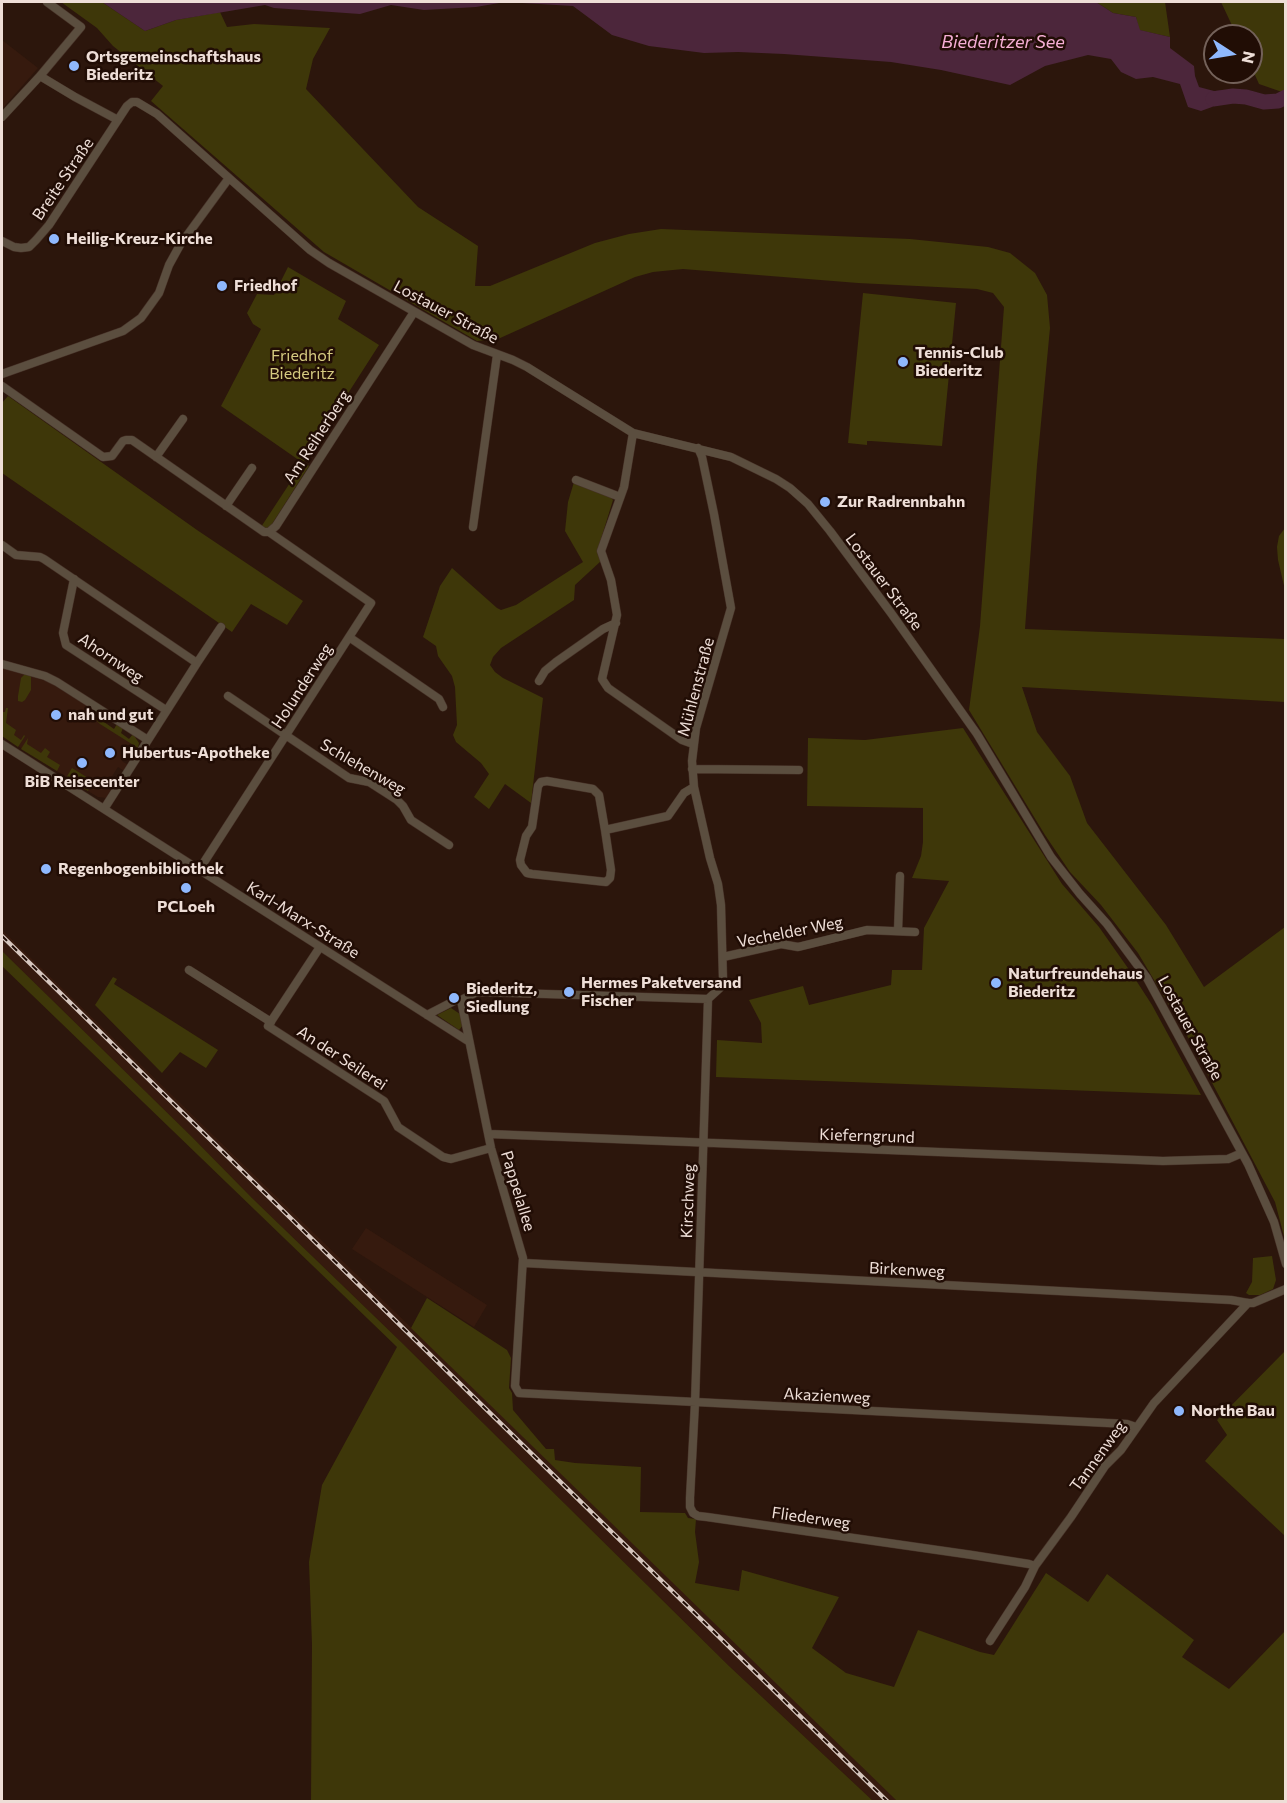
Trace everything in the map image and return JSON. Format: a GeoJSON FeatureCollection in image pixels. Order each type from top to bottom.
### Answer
{"type":"FeatureCollection","features":[{"type":"Feature","properties":{"kind":"street"},"geometry":{"type":"LineString","coordinates":[[2,117],[81,27],[47,2]]}},
{"type":"Feature","properties":{"kind":"street"},"geometry":{"type":"LineString","coordinates":[[40,76],[118,120]]}},
{"type":"Feature","properties":{"kind":"street","name":"Breite Straße"},"geometry":{"type":"LineString","coordinates":[[2,241],[21,248],[29,247],[36,240],[129,104],[134,102]]}},
{"type":"Feature","properties":{"kind":"street","name":"Lostauer Straße"},"geometry":{"type":"LineString","coordinates":[[134,102],[140,103],[157,114],[320,257],[473,345],[527,367],[633,434],[731,457],[785,484],[808,504],[966,717],[1051,858],[1107,924],[1146,978],[1242,1153],[1274,1222],[1286,1264]]}},
{"type":"Feature","properties":{"kind":"street"},"geometry":{"type":"LineString","coordinates":[[2,374],[123,331],[141,318],[159,293],[173,256],[184,238],[229,178]]}},
{"type":"Feature","properties":{"kind":"street","name":"Am Reiherberg"},"geometry":{"type":"LineString","coordinates":[[269,532],[276,526],[414,312]]}},
{"type":"Feature","properties":{"kind":"street"},"geometry":{"type":"LineString","coordinates":[[473,527],[497,355]]}},
{"type":"Feature","properties":{"kind":"street"},"geometry":{"type":"LineString","coordinates":[[2,386],[103,457],[112,456],[123,441],[128,439],[264,532],[269,532]]}},
{"type":"Feature","properties":{"kind":"street"},"geometry":{"type":"LineString","coordinates":[[156,457],[183,419]]}},
{"type":"Feature","properties":{"kind":"street"},"geometry":{"type":"LineString","coordinates":[[633,434],[625,480],[601,551],[617,609],[616,623],[603,672],[603,682],[608,688],[682,740],[693,744]]}},
{"type":"Feature","properties":{"kind":"street","name":"Mühlenstraße"},"geometry":{"type":"LineString","coordinates":[[698,448],[702,457],[716,524],[731,608],[693,744],[694,787],[721,905],[724,971],[720,988],[708,999]]}},
{"type":"Feature","properties":{"kind":"street"},"geometry":{"type":"LineString","coordinates":[[226,506],[252,468]]}},
{"type":"Feature","properties":{"kind":"street"},"geometry":{"type":"LineString","coordinates":[[576,480],[620,497]]}},
{"type":"Feature","properties":{"kind":"street","name":"Holunderweg"},"geometry":{"type":"LineString","coordinates":[[200,870],[371,603],[269,532]]}},
{"type":"Feature","properties":{"kind":"street"},"geometry":{"type":"LineString","coordinates":[[2,545],[16,555],[40,557],[197,663]]}},
{"type":"Feature","properties":{"kind":"street","name":"Ahornweg"},"geometry":{"type":"LineString","coordinates":[[74,579],[63,633],[66,645],[166,710]]}},
{"type":"Feature","properties":{"kind":"street"},"geometry":{"type":"LineString","coordinates":[[539,681],[545,671],[556,662],[603,628],[616,623]]}},
{"type":"Feature","properties":{"kind":"street"},"geometry":{"type":"LineString","coordinates":[[104,809],[221,627]]}},
{"type":"Feature","properties":{"kind":"street","name":"Holunderweg"},"geometry":{"type":"LineString","coordinates":[[350,637],[439,699],[443,707]]}},
{"type":"Feature","properties":{"kind":"street"},"geometry":{"type":"LineString","coordinates":[[2,664],[45,676],[57,682],[148,740]]}},
{"type":"Feature","properties":{"kind":"street","name":"Schlehenweg"},"geometry":{"type":"LineString","coordinates":[[228,696],[349,778],[369,782],[397,800],[411,820],[449,845]]}},
{"type":"Feature","properties":{"kind":"street","name":"Karl-Marx-Straße"},"geometry":{"type":"LineString","coordinates":[[2,744],[468,1041]]}},
{"type":"Feature","properties":{"kind":"street"},"geometry":{"type":"LineString","coordinates":[[692,769],[799,770]]}},
{"type":"Feature","properties":{"kind":"street"},"geometry":{"type":"LineString","coordinates":[[541,782],[593,789],[598,795],[605,830],[611,870],[610,878],[606,882],[532,874],[527,873],[521,865],[520,860],[526,836],[532,827],[538,786],[541,782]]}},
{"type":"Feature","properties":{"kind":"street"},"geometry":{"type":"LineString","coordinates":[[605,830],[668,816],[684,793],[694,787]]}},
{"type":"Feature","properties":{"kind":"street"},"geometry":{"type":"LineString","coordinates":[[898,931],[900,876]]}},
{"type":"Feature","properties":{"kind":"street","name":"Vechelder Weg"},"geometry":{"type":"LineString","coordinates":[[723,957],[781,944],[798,947],[867,930],[915,932]]}},
{"type":"Feature","properties":{"kind":"street"},"geometry":{"type":"LineString","coordinates":[[271,1022],[320,947]]}},
{"type":"Feature","properties":{"kind":"street","name":"An der Seilerei"},"geometry":{"type":"LineString","coordinates":[[189,970],[271,1022],[268,1026],[384,1101],[398,1127],[443,1157],[451,1159],[491,1148]]}},
{"type":"Feature","properties":{"kind":"street"},"geometry":{"type":"LineString","coordinates":[[427,1015],[456,1000],[475,993],[487,992],[708,999]]}},
{"type":"Feature","properties":{"kind":"street","name":"Kirschweg"},"geometry":{"type":"LineString","coordinates":[[695,1403],[708,999]]}},
{"type":"Feature","properties":{"kind":"street","name":"Pappelallee"},"geometry":{"type":"LineString","coordinates":[[461,1000],[491,1148],[524,1263],[515,1386],[517,1392]]}},
{"type":"Feature","properties":{"kind":"street","name":"Kieferngrund"},"geometry":{"type":"LineString","coordinates":[[489,1134],[1170,1161],[1228,1159],[1242,1153]]}},
{"type":"Feature","properties":{"kind":"street","name":"Birkenweg"},"geometry":{"type":"LineString","coordinates":[[524,1263],[1221,1299],[1248,1303],[1286,1289]]}},
{"type":"Feature","properties":{"kind":"street","name":"Tannenweg"},"geometry":{"type":"LineString","coordinates":[[990,1641],[1025,1587],[1035,1566],[1105,1466],[1121,1450],[1154,1403],[1248,1303]]}},
{"type":"Feature","properties":{"kind":"street","name":"Akazienweg"},"geometry":{"type":"LineString","coordinates":[[517,1392],[1127,1424],[1136,1427]]}},
{"type":"Feature","properties":{"kind":"street","name":"Fliederweg"},"geometry":{"type":"LineString","coordinates":[[695,1403],[690,1507],[698,1516],[1035,1566]]}},
{"type":"Feature","properties":{"kind":"shaded area"},"geometry":{"type":"Polygon","coordinates":[[[2,40],[38,68],[2,109],[2,40]]]}},
{"type":"Feature","properties":{"kind":"shaded area"},"geometry":{"type":"Polygon","coordinates":[[[2,667],[49,682],[107,718],[104,722],[114,729],[117,724],[119,732],[129,739],[133,735],[136,738],[137,750],[135,752],[129,749],[122,761],[128,765],[124,771],[118,767],[107,784],[112,788],[106,798],[98,797],[2,736],[2,667]]]}},
{"type":"Feature","properties":{"kind":"shaded area"},"geometry":{"type":"Polygon","coordinates":[[[2,930],[897,1801],[873,1801],[729,1666],[2,951],[2,930]]]}},
{"type":"Feature","properties":{"kind":"shaded area"},"geometry":{"type":"Polygon","coordinates":[[[366,1228],[487,1305],[474,1327],[352,1249],[366,1228]]]}},
{"type":"Feature","properties":{"kind":"green space"},"geometry":{"type":"Polygon","coordinates":[[[61,2],[102,2],[145,31],[176,20],[220,12],[227,27],[254,24],[330,28],[313,59],[306,89],[418,207],[478,246],[475,286],[490,286],[595,243],[661,229],[910,239],[988,247],[1010,253],[1035,273],[1047,295],[1050,328],[1025,629],[1285,639],[1285,702],[1022,687],[1037,732],[1070,776],[1087,823],[1166,925],[1204,987],[1285,927],[1285,1240],[1275,1202],[1189,1039],[1138,953],[1101,905],[1070,872],[969,710],[980,626],[1004,307],[993,293],[977,289],[858,283],[683,269],[653,272],[635,277],[498,339],[477,341],[324,252],[151,101],[163,86],[113,46],[97,28],[61,2]]]}},
{"type":"Feature","properties":{"kind":"green space"},"geometry":{"type":"Polygon","coordinates":[[[1096,2],[1165,2],[1170,37],[1139,30],[1136,17],[1113,13],[1096,2]]]}},
{"type":"Feature","properties":{"kind":"green space"},"geometry":{"type":"Polygon","coordinates":[[[1221,2],[1285,2],[1285,93],[1259,84],[1263,84],[1263,24],[1231,24],[1221,2]]]}},
{"type":"Feature","properties":{"kind":"green space","name":"Friedhof Biederitz"},"geometry":{"type":"Polygon","coordinates":[[[288,267],[346,301],[338,319],[379,345],[304,462],[309,466],[272,524],[268,528],[263,528],[261,527],[303,463],[221,406],[261,329],[253,324],[247,313],[257,294],[274,295],[288,267]]]}},
{"type":"Feature","properties":{"kind":"green space","name":"Tennis-Club Biederitz"},"geometry":{"type":"Polygon","coordinates":[[[863,293],[956,303],[942,446],[871,441],[867,441],[867,445],[848,443],[863,293]]]}},
{"type":"Feature","properties":{"kind":"green space"},"geometry":{"type":"Polygon","coordinates":[[[8,396],[197,530],[303,601],[287,625],[251,604],[232,632],[2,473],[2,403],[8,396]]]}},
{"type":"Feature","properties":{"kind":"green space"},"geometry":{"type":"Polygon","coordinates":[[[574,482],[611,497],[613,500],[597,552],[601,561],[575,585],[574,600],[501,648],[493,657],[490,665],[495,672],[543,698],[531,803],[505,784],[489,809],[474,797],[489,774],[481,763],[456,742],[453,735],[457,725],[455,687],[452,676],[438,656],[436,646],[423,637],[440,586],[452,568],[501,610],[516,605],[583,562],[565,531],[568,502],[574,482]]]}},
{"type":"Feature","properties":{"kind":"green space"},"geometry":{"type":"Polygon","coordinates":[[[1285,528],[1285,590],[1277,547],[1279,536],[1285,528]]]}},
{"type":"Feature","properties":{"kind":"green space"},"geometry":{"type":"Polygon","coordinates":[[[25,674],[31,676],[31,690],[22,702],[18,701],[18,696],[21,678],[25,674]]]}},
{"type":"Feature","properties":{"kind":"green space"},"geometry":{"type":"Polygon","coordinates":[[[8,708],[6,723],[16,730],[14,735],[21,740],[25,736],[18,747],[2,736],[2,712],[5,712],[8,708]]]}},
{"type":"Feature","properties":{"kind":"green space"},"geometry":{"type":"Polygon","coordinates":[[[99,716],[107,718],[104,722],[114,729],[117,724],[123,728],[121,733],[129,739],[133,734],[139,743],[138,748],[100,724],[96,720],[99,716]]]}},
{"type":"Feature","properties":{"kind":"green space"},"geometry":{"type":"Polygon","coordinates":[[[963,728],[1062,884],[1099,927],[1130,971],[1152,1005],[1201,1095],[716,1077],[717,1040],[762,1043],[761,1023],[749,1000],[803,986],[809,1005],[891,985],[892,970],[922,970],[924,928],[949,881],[912,878],[921,856],[923,808],[807,806],[808,738],[865,740],[963,728]]]}},
{"type":"Feature","properties":{"kind":"green space"},"geometry":{"type":"Polygon","coordinates":[[[28,738],[27,744],[41,753],[45,748],[50,752],[47,757],[60,765],[57,771],[21,749],[28,738]]]}},
{"type":"Feature","properties":{"kind":"green space"},"geometry":{"type":"Polygon","coordinates":[[[72,768],[93,781],[88,791],[66,778],[72,768]]]}},
{"type":"Feature","properties":{"kind":"green space"},"geometry":{"type":"Polygon","coordinates":[[[2,951],[729,1666],[873,1801],[311,1801],[312,1644],[309,1562],[322,1485],[397,1347],[2,966],[2,951]]]}},
{"type":"Feature","properties":{"kind":"green space"},"geometry":{"type":"Polygon","coordinates":[[[113,977],[117,979],[114,984],[218,1050],[206,1068],[180,1052],[162,1073],[95,1005],[113,977]]]}},
{"type":"Feature","properties":{"kind":"green space"},"geometry":{"type":"Polygon","coordinates":[[[451,1008],[460,1014],[463,1025],[459,1030],[437,1015],[451,1008]]]}},
{"type":"Feature","properties":{"kind":"green space"},"geometry":{"type":"Polygon","coordinates":[[[1272,1256],[1276,1280],[1273,1289],[1260,1295],[1249,1295],[1246,1293],[1252,1282],[1253,1258],[1272,1256]]]}},
{"type":"Feature","properties":{"kind":"green space"},"geometry":{"type":"Polygon","coordinates":[[[427,1298],[507,1350],[511,1358],[509,1388],[512,1393],[513,1410],[546,1449],[554,1449],[555,1460],[641,1467],[640,1512],[685,1513],[688,1518],[696,1519],[695,1532],[699,1562],[695,1583],[739,1591],[742,1570],[839,1597],[812,1648],[846,1673],[894,1687],[918,1630],[994,1655],[1046,1573],[1088,1602],[1107,1574],[1194,1640],[1182,1657],[1229,1689],[1285,1631],[1285,1801],[897,1801],[411,1328],[427,1298]]]}},
{"type":"Feature","properties":{"kind":"green space"},"geometry":{"type":"Polygon","coordinates":[[[1285,1351],[1285,1536],[1205,1461],[1227,1435],[1217,1420],[1285,1351]]]}},
{"type":"Feature","properties":{"kind":"water"},"geometry":{"type":"Polygon","coordinates":[[[102,2],[505,2],[476,7],[424,10],[391,5],[360,14],[274,8],[265,5],[176,20],[145,31],[102,2]]]}},
{"type":"Feature","properties":{"kind":"water","name":"Biederitzer See"},"geometry":{"type":"Polygon","coordinates":[[[505,2],[1096,2],[1113,13],[1136,17],[1140,30],[1170,37],[1170,48],[1194,66],[1199,87],[1214,91],[1234,90],[1232,100],[1218,102],[1201,111],[1188,107],[1180,84],[1153,77],[1136,79],[1121,72],[1111,59],[1088,55],[1045,66],[1010,85],[891,62],[784,54],[704,53],[649,46],[612,35],[573,6],[505,2]]]}},
{"type":"Feature","properties":{"kind":"waterway"},"geometry":{"type":"LineString","coordinates":[[1213,99],[1233,96],[1264,102],[1278,101],[1286,97]]}},
{"type":"Feature","properties":{"kind":"railway"},"geometry":{"type":"LineString","coordinates":[[2,936],[888,1802]]}},
{"type":"Feature","properties":{"kind":"place","name":"Ortsgemeinschaftshaus Biederitz"},"geometry":{"type":"Point","coordinates":[74,66]}},
{"type":"Feature","properties":{"kind":"place","name":"Heilig-Kreuz-Kirche"},"geometry":{"type":"Point","coordinates":[54,239]}},
{"type":"Feature","properties":{"kind":"place","name":"Friedhof"},"geometry":{"type":"Point","coordinates":[222,286]}},
{"type":"Feature","properties":{"kind":"place","name":"Tennis-Club Biederitz"},"geometry":{"type":"Point","coordinates":[903,362]}},
{"type":"Feature","properties":{"kind":"place","name":"Zur Radrennbahn"},"geometry":{"type":"Point","coordinates":[825,502]}},
{"type":"Feature","properties":{"kind":"place","name":"nah und gut"},"geometry":{"type":"Point","coordinates":[56,715]}},
{"type":"Feature","properties":{"kind":"place","name":"Hubertus-Apotheke"},"geometry":{"type":"Point","coordinates":[110,753]}},
{"type":"Feature","properties":{"kind":"place","name":"BiB Reisecenter"},"geometry":{"type":"Point","coordinates":[82,763]}},
{"type":"Feature","properties":{"kind":"place","name":"Regenbogenbibliothek"},"geometry":{"type":"Point","coordinates":[46,869]}},
{"type":"Feature","properties":{"kind":"place","name":"PCLoeh"},"geometry":{"type":"Point","coordinates":[186,888]}},
{"type":"Feature","properties":{"kind":"place","name":"Naturfreundehaus Biederitz"},"geometry":{"type":"Point","coordinates":[996,983]}},
{"type":"Feature","properties":{"kind":"place","name":"Hermes Paketversand Fischer"},"geometry":{"type":"Point","coordinates":[569,992]}},
{"type":"Feature","properties":{"kind":"place","name":"Biederitz, Siedlung"},"geometry":{"type":"Point","coordinates":[454,998]}},
{"type":"Feature","properties":{"kind":"place","name":"Northe Bau"},"geometry":{"type":"Point","coordinates":[1179,1411]}}]}
